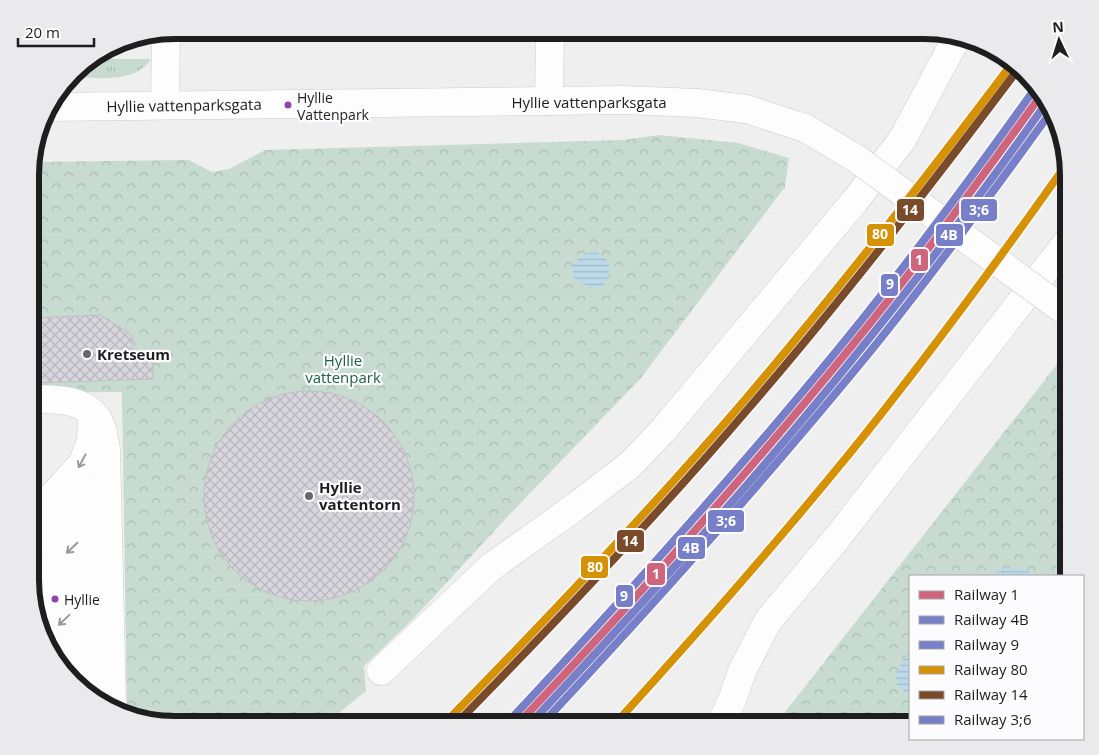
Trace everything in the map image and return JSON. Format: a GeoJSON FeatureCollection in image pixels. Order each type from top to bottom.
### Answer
{"type":"FeatureCollection","features":[{"type":"Feature","properties":{"kind":"street"},"geometry":{"type":"LineString","coordinates":[[164,105],[166,39]]}},
{"type":"Feature","properties":{"kind":"street"},"geometry":{"type":"LineString","coordinates":[[549,101],[550,39]]}},
{"type":"Feature","properties":{"kind":"street"},"geometry":{"type":"LineString","coordinates":[[380,671],[491,567],[631,464],[665,428],[854,202],[902,140],[954,42]]}},
{"type":"Feature","properties":{"kind":"street","name":"Hyllie vattenparksgata"},"geometry":{"type":"LineString","coordinates":[[57,107],[624,100],[697,102],[746,109],[805,128],[857,160],[1060,307]]}},
{"type":"Feature","properties":{"kind":"street"},"geometry":{"type":"LineString","coordinates":[[725,716],[744,669],[768,621],[837,538],[1060,252]]}},
{"type":"Feature","properties":{"kind":"street"},"geometry":{"type":"LineString","coordinates":[[39,399],[61,399],[87,408],[101,425],[106,449],[111,671],[105,697]]}},
{"type":"Feature","properties":{"kind":"street"},"geometry":{"type":"LineString","coordinates":[[39,511],[82,464],[91,441],[92,414]]}},
{"type":"Feature","properties":{"kind":"street"},"geometry":{"type":"LineString","coordinates":[[39,543],[106,480]]}},
{"type":"Feature","properties":{"kind":"street"},"geometry":{"type":"LineString","coordinates":[[39,580],[107,514]]}},
{"type":"Feature","properties":{"kind":"street"},"geometry":{"type":"LineString","coordinates":[[42,611],[108,548]]}},
{"type":"Feature","properties":{"kind":"street"},"geometry":{"type":"LineString","coordinates":[[49,633],[109,578]]}},
{"type":"Feature","properties":{"kind":"street"},"geometry":{"type":"LineString","coordinates":[[61,654],[109,607]]}},
{"type":"Feature","properties":{"kind":"street"},"geometry":{"type":"LineString","coordinates":[[75,673],[110,639]]}},
{"type":"Feature","properties":{"kind":"green space"},"geometry":{"type":"Polygon","coordinates":[[[103,59],[151,59],[135,73],[114,78],[80,77],[103,59]]]}},
{"type":"Feature","properties":{"kind":"green space","name":"Hyllie vattenpark"},"geometry":{"type":"Polygon","coordinates":[[[659,135],[738,143],[789,158],[785,187],[640,379],[510,514],[414,618],[364,666],[366,691],[335,716],[165,716],[139,712],[127,708],[122,392],[39,393],[40,162],[189,160],[212,172],[229,169],[265,150],[623,140],[659,135]]]}},
{"type":"Feature","properties":{"kind":"green space"},"geometry":{"type":"Polygon","coordinates":[[[1060,361],[1060,575],[909,575],[909,716],[782,716],[1060,361]]]}},
{"type":"Feature","properties":{"kind":"water"},"geometry":{"type":"Polygon","coordinates":[[[597,252],[609,262],[607,280],[599,289],[586,286],[573,278],[573,264],[584,254],[597,252]]]}},
{"type":"Feature","properties":{"kind":"water"},"geometry":{"type":"Polygon","coordinates":[[[1006,568],[1024,569],[1033,575],[992,575],[1006,568]]]}},
{"type":"Feature","properties":{"kind":"water"},"geometry":{"type":"Polygon","coordinates":[[[909,650],[909,695],[897,685],[896,674],[909,650]]]}},
{"type":"Feature","properties":{"kind":"building","name":"Kretseum"},"geometry":{"type":"Polygon","coordinates":[[[100,315],[132,335],[132,349],[153,359],[153,379],[39,383],[39,318],[100,315]]]}},
{"type":"Feature","properties":{"kind":"building","name":"Hyllie vattentorn"},"geometry":{"type":"Polygon","coordinates":[[[309,391],[329,393],[349,399],[367,409],[383,422],[396,438],[406,456],[412,476],[414,496],[412,516],[406,536],[396,554],[383,570],[367,583],[349,593],[329,599],[309,601],[289,599],[269,593],[251,583],[235,570],[222,554],[212,536],[206,516],[204,496],[206,476],[212,456],[222,438],[235,422],[251,409],[269,399],[289,393],[309,391]]]}},
{"type":"Feature","properties":{"kind":"rail line","name":"80"},"geometry":{"type":"LineString","coordinates":[[452,716],[596,566],[743,402],[881,234],[1009,68]]}},
{"type":"Feature","properties":{"kind":"rail line","name":"14"},"geometry":{"type":"LineString","coordinates":[[464,716],[604,569],[748,409],[886,241],[1015,73]]}},
{"type":"Feature","properties":{"kind":"rail line","name":"9"},"geometry":{"type":"LineString","coordinates":[[514,716],[683,531],[808,386],[920,246],[1032,92]]}},
{"type":"Feature","properties":{"kind":"rail line","name":"1"},"geometry":{"type":"LineString","coordinates":[[525,716],[690,536],[815,391],[927,251],[1038,100]]}},
{"type":"Feature","properties":{"kind":"rail line","name":"4B"},"geometry":{"type":"LineString","coordinates":[[537,716],[700,539],[823,395],[934,256],[1043,108]]}},
{"type":"Feature","properties":{"kind":"rail line","name":"3;6"},"geometry":{"type":"LineString","coordinates":[[549,716],[708,542],[869,353],[940,263],[1047,117]]}},
{"type":"Feature","properties":{"kind":"rail line","name":"80"},"geometry":{"type":"LineString","coordinates":[[622,716],[734,590],[850,453],[961,309],[1060,173]]}},
{"type":"Feature","properties":{"kind":"place","name":"Hyllie Vattenpark"},"geometry":{"type":"Point","coordinates":[288,105]}},
{"type":"Feature","properties":{"kind":"place","name":"Kretseum"},"geometry":{"type":"Point","coordinates":[87,354]}},
{"type":"Feature","properties":{"kind":"place","name":"Hyllie vattentorn"},"geometry":{"type":"Point","coordinates":[309,496]}},
{"type":"Feature","properties":{"kind":"place","name":"Hyllie"},"geometry":{"type":"Point","coordinates":[55,599]}}]}
